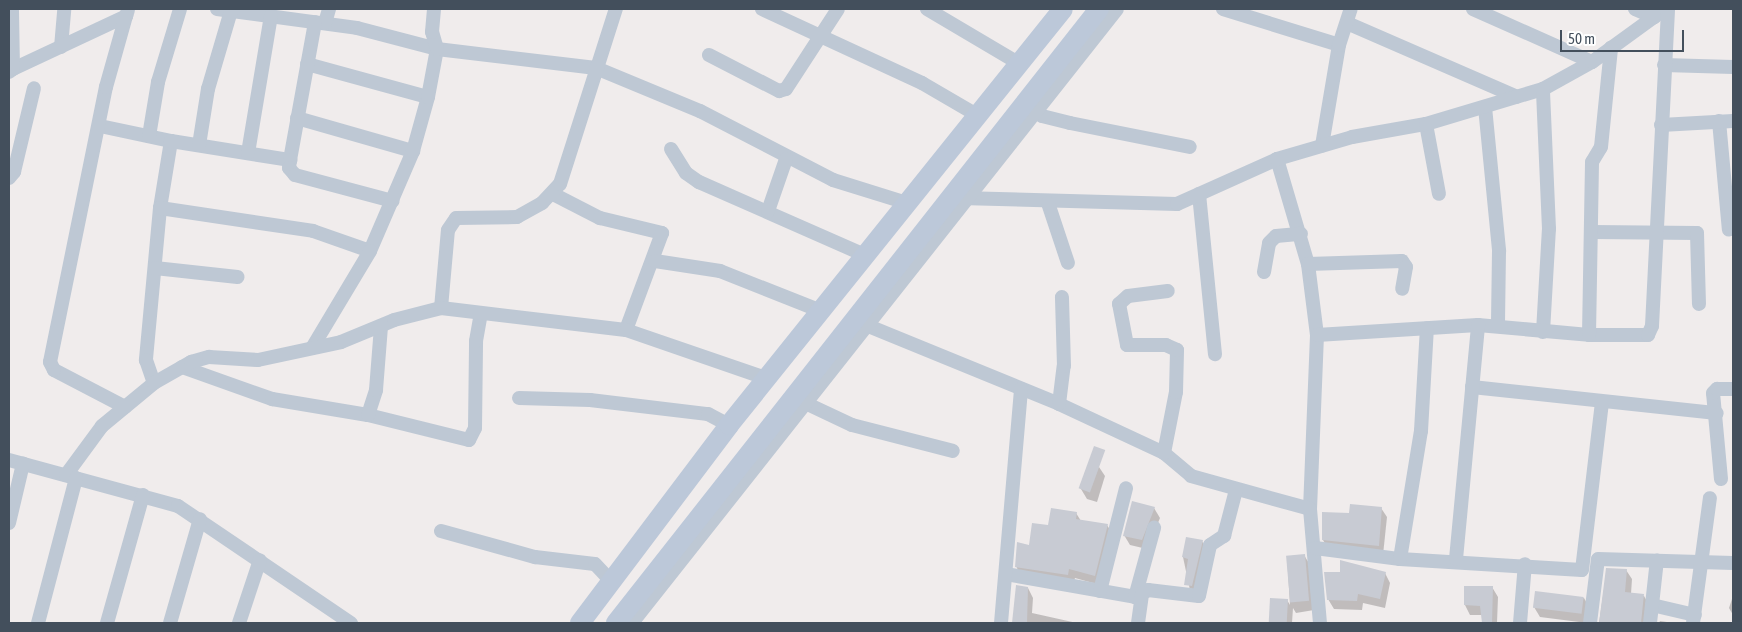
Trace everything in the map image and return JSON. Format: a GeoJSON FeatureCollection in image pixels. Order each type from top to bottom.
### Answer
{"type":"FeatureCollection","features":[{"type":"Feature","properties":{"kind":"main road"},"geometry":{"type":"LineString","coordinates":[[580,623],[610,580],[729,425],[867,256],[907,203],[1063,9]]}},
{"type":"Feature","properties":{"kind":"main road"},"geometry":{"type":"LineString","coordinates":[[630,621],[1030,107],[1099,9]]}},
{"type":"Feature","properties":{"kind":"street"},"geometry":{"type":"LineString","coordinates":[[12,9],[11,63],[60,47],[127,12]]}},
{"type":"Feature","properties":{"kind":"street"},"geometry":{"type":"LineString","coordinates":[[60,47],[64,9]]}},
{"type":"Feature","properties":{"kind":"street"},"geometry":{"type":"LineString","coordinates":[[150,136],[158,82],[180,9]]}},
{"type":"Feature","properties":{"kind":"street"},"geometry":{"type":"LineString","coordinates":[[217,9],[320,23],[437,49],[596,68],[700,111],[786,159],[907,203]]}},
{"type":"Feature","properties":{"kind":"street"},"geometry":{"type":"LineString","coordinates":[[329,9],[320,23],[307,64],[289,168],[295,175],[393,201]]}},
{"type":"Feature","properties":{"kind":"street"},"geometry":{"type":"LineString","coordinates":[[312,348],[370,251],[413,151],[428,97],[437,49],[432,32],[434,9]]}},
{"type":"Feature","properties":{"kind":"street"},"geometry":{"type":"LineString","coordinates":[[441,308],[448,230],[456,218],[517,217],[553,194],[616,9]]}},
{"type":"Feature","properties":{"kind":"street"},"geometry":{"type":"LineString","coordinates":[[762,9],[977,115]]}},
{"type":"Feature","properties":{"kind":"street"},"geometry":{"type":"LineString","coordinates":[[709,55],[779,91],[796,78],[838,9]]}},
{"type":"Feature","properties":{"kind":"street"},"geometry":{"type":"LineString","coordinates":[[929,9],[1020,64]]}},
{"type":"Feature","properties":{"kind":"street"},"geometry":{"type":"LineString","coordinates":[[1117,9],[1030,107],[1070,123],[1190,147]]}},
{"type":"Feature","properties":{"kind":"street"},"geometry":{"type":"LineString","coordinates":[[1223,9],[1339,45]]}},
{"type":"Feature","properties":{"kind":"street"},"geometry":{"type":"LineString","coordinates":[[1322,146],[1339,45],[1351,9]]}},
{"type":"Feature","properties":{"kind":"street"},"geometry":{"type":"LineString","coordinates":[[1473,9],[1592,62]]}},
{"type":"Feature","properties":{"kind":"street"},"geometry":{"type":"LineString","coordinates":[[1635,9],[1662,12]]}},
{"type":"Feature","properties":{"kind":"street"},"geometry":{"type":"LineString","coordinates":[[199,145],[208,89],[231,11]]}},
{"type":"Feature","properties":{"kind":"street"},"geometry":{"type":"LineString","coordinates":[[125,407],[54,370],[50,362],[100,126],[127,12]]}},
{"type":"Feature","properties":{"kind":"street"},"geometry":{"type":"LineString","coordinates":[[959,198],[1149,207],[1177,204],[1277,159],[1322,146],[1426,124],[1543,89],[1592,62],[1662,12]]}},
{"type":"Feature","properties":{"kind":"street"},"geometry":{"type":"LineString","coordinates":[[1317,335],[1478,325],[1589,335],[1651,332],[1664,65],[1662,12]]}},
{"type":"Feature","properties":{"kind":"street"},"geometry":{"type":"LineString","coordinates":[[248,153],[271,16]]}},
{"type":"Feature","properties":{"kind":"street"},"geometry":{"type":"LineString","coordinates":[[1347,23],[1517,97]]}},
{"type":"Feature","properties":{"kind":"street"},"geometry":{"type":"LineString","coordinates":[[1589,335],[1592,162],[1602,147],[1611,48]]}},
{"type":"Feature","properties":{"kind":"street"},"geometry":{"type":"LineString","coordinates":[[307,64],[428,97]]}},
{"type":"Feature","properties":{"kind":"street"},"geometry":{"type":"LineString","coordinates":[[1664,65],[1733,67]]}},
{"type":"Feature","properties":{"kind":"street"},"geometry":{"type":"LineString","coordinates":[[9,178],[34,88]]}},
{"type":"Feature","properties":{"kind":"street"},"geometry":{"type":"LineString","coordinates":[[1543,89],[1549,229],[1543,332]]}},
{"type":"Feature","properties":{"kind":"street"},"geometry":{"type":"LineString","coordinates":[[1485,107],[1499,251],[1498,326]]}},
{"type":"Feature","properties":{"kind":"street"},"geometry":{"type":"LineString","coordinates":[[298,118],[413,151]]}},
{"type":"Feature","properties":{"kind":"street"},"geometry":{"type":"LineString","coordinates":[[1719,121],[1729,230]]}},
{"type":"Feature","properties":{"kind":"street"},"geometry":{"type":"LineString","coordinates":[[1661,125],[1733,121]]}},
{"type":"Feature","properties":{"kind":"street"},"geometry":{"type":"LineString","coordinates":[[1426,124],[1439,194]]}},
{"type":"Feature","properties":{"kind":"street"},"geometry":{"type":"LineString","coordinates":[[100,126],[172,142],[290,160]]}},
{"type":"Feature","properties":{"kind":"street"},"geometry":{"type":"LineString","coordinates":[[154,383],[146,360],[156,268],[160,208],[172,142]]}},
{"type":"Feature","properties":{"kind":"street"},"geometry":{"type":"LineString","coordinates":[[671,149],[692,178],[867,256]]}},
{"type":"Feature","properties":{"kind":"street"},"geometry":{"type":"LineString","coordinates":[[768,211],[786,159]]}},
{"type":"Feature","properties":{"kind":"street"},"geometry":{"type":"LineString","coordinates":[[1277,159],[1301,234],[1308,264],[1317,335],[1310,509],[1315,548],[1320,623]]}},
{"type":"Feature","properties":{"kind":"street"},"geometry":{"type":"LineString","coordinates":[[553,194],[600,218],[661,232],[655,261],[626,330]]}},
{"type":"Feature","properties":{"kind":"street"},"geometry":{"type":"LineString","coordinates":[[1200,194],[1215,354]]}},
{"type":"Feature","properties":{"kind":"street"},"geometry":{"type":"LineString","coordinates":[[1048,203],[1068,263]]}},
{"type":"Feature","properties":{"kind":"street"},"geometry":{"type":"LineString","coordinates":[[160,208],[312,231],[370,251]]}},
{"type":"Feature","properties":{"kind":"street"},"geometry":{"type":"LineString","coordinates":[[1592,232],[1656,230],[1697,233],[1699,304]]}},
{"type":"Feature","properties":{"kind":"street"},"geometry":{"type":"LineString","coordinates":[[1264,272],[1268,243],[1276,236],[1301,234]]}},
{"type":"Feature","properties":{"kind":"street"},"geometry":{"type":"LineString","coordinates":[[655,261],[720,271],[821,310]]}},
{"type":"Feature","properties":{"kind":"street"},"geometry":{"type":"LineString","coordinates":[[1308,264],[1402,261],[1406,267],[1402,288]]}},
{"type":"Feature","properties":{"kind":"street"},"geometry":{"type":"LineString","coordinates":[[156,268],[238,277]]}},
{"type":"Feature","properties":{"kind":"street"},"geometry":{"type":"LineString","coordinates":[[1164,453],[1176,392],[1178,350],[1166,345],[1127,345],[1119,304],[1128,296],[1168,291]]}},
{"type":"Feature","properties":{"kind":"street"},"geometry":{"type":"LineString","coordinates":[[1059,404],[1064,366],[1062,296]]}},
{"type":"Feature","properties":{"kind":"street"},"geometry":{"type":"LineString","coordinates":[[38,623],[71,476],[102,426],[154,383],[182,367],[209,357],[258,360],[312,348],[441,308],[626,330],[768,379]]}},
{"type":"Feature","properties":{"kind":"street"},"geometry":{"type":"LineString","coordinates":[[182,367],[272,399],[368,416],[469,440],[474,436],[476,341],[481,313]]}},
{"type":"Feature","properties":{"kind":"street"},"geometry":{"type":"LineString","coordinates":[[861,323],[1059,404],[1164,453],[1191,476],[1310,509]]}},
{"type":"Feature","properties":{"kind":"street"},"geometry":{"type":"LineString","coordinates":[[1456,559],[1478,325]]}},
{"type":"Feature","properties":{"kind":"street"},"geometry":{"type":"LineString","coordinates":[[368,416],[376,390],[382,326]]}},
{"type":"Feature","properties":{"kind":"street"},"geometry":{"type":"LineString","coordinates":[[1400,559],[1421,431],[1427,328]]}},
{"type":"Feature","properties":{"kind":"street"},"geometry":{"type":"LineString","coordinates":[[1472,387],[1602,403],[1717,413]]}},
{"type":"Feature","properties":{"kind":"street"},"geometry":{"type":"LineString","coordinates":[[1721,479],[1717,413],[1713,393],[1717,388],[1733,389]]}},
{"type":"Feature","properties":{"kind":"street"},"geometry":{"type":"LineString","coordinates":[[1002,623],[1021,389]]}},
{"type":"Feature","properties":{"kind":"street"},"geometry":{"type":"LineString","coordinates":[[519,398],[590,400],[708,414],[729,425]]}},
{"type":"Feature","properties":{"kind":"street"},"geometry":{"type":"LineString","coordinates":[[801,401],[852,426],[953,452]]}},
{"type":"Feature","properties":{"kind":"street"},"geometry":{"type":"LineString","coordinates":[[1315,548],[1400,559],[1456,559],[1582,570],[1585,564],[1602,403]]}},
{"type":"Feature","properties":{"kind":"street"},"geometry":{"type":"LineString","coordinates":[[9,523],[16,462],[143,495],[178,506],[200,519],[351,623]]}},
{"type":"Feature","properties":{"kind":"street"},"geometry":{"type":"LineString","coordinates":[[1100,591],[1126,488]]}},
{"type":"Feature","properties":{"kind":"street"},"geometry":{"type":"LineString","coordinates":[[1006,574],[1100,591],[1139,595],[1199,596],[1210,546],[1224,536],[1236,490]]}},
{"type":"Feature","properties":{"kind":"street"},"geometry":{"type":"LineString","coordinates":[[108,623],[143,495]]}},
{"type":"Feature","properties":{"kind":"street"},"geometry":{"type":"LineString","coordinates":[[1652,605],[1694,619],[1704,562],[1710,498]]}},
{"type":"Feature","properties":{"kind":"street"},"geometry":{"type":"LineString","coordinates":[[170,623],[200,519]]}},
{"type":"Feature","properties":{"kind":"street"},"geometry":{"type":"LineString","coordinates":[[1138,623],[1139,595],[1154,528]]}},
{"type":"Feature","properties":{"kind":"street"},"geometry":{"type":"LineString","coordinates":[[441,531],[536,557],[595,564],[610,580]]}},
{"type":"Feature","properties":{"kind":"street"},"geometry":{"type":"LineString","coordinates":[[239,623],[260,560]]}},
{"type":"Feature","properties":{"kind":"street"},"geometry":{"type":"LineString","coordinates":[[1650,623],[1657,560]]}},
{"type":"Feature","properties":{"kind":"street"},"geometry":{"type":"LineString","coordinates":[[1590,623],[1594,562],[1657,560],[1733,563]]}},
{"type":"Feature","properties":{"kind":"street"},"geometry":{"type":"LineString","coordinates":[[1520,623],[1525,564]]}},
{"type":"Feature","properties":{"kind":"building"},"geometry":{"type":"Polygon","coordinates":[[[1094,446],[1105,450],[1090,492],[1079,488],[1094,446]]]}},
{"type":"Feature","properties":{"kind":"building"},"geometry":{"type":"Polygon","coordinates":[[[1132,501],[1155,507],[1142,540],[1123,536],[1132,501]]]}},
{"type":"Feature","properties":{"kind":"building"},"geometry":{"type":"Polygon","coordinates":[[[1350,504],[1382,507],[1379,546],[1322,540],[1322,512],[1349,513],[1350,504]]]}},
{"type":"Feature","properties":{"kind":"building"},"geometry":{"type":"Polygon","coordinates":[[[1051,508],[1077,512],[1076,519],[1108,524],[1095,576],[1069,569],[1068,575],[1015,567],[1017,542],[1029,545],[1032,523],[1048,525],[1051,508]]]}},
{"type":"Feature","properties":{"kind":"building"},"geometry":{"type":"Polygon","coordinates":[[[1186,537],[1203,540],[1192,586],[1184,585],[1188,559],[1182,557],[1186,537]]]}},
{"type":"Feature","properties":{"kind":"building"},"geometry":{"type":"Polygon","coordinates":[[[1305,554],[1309,601],[1290,602],[1286,556],[1305,554]]]}},
{"type":"Feature","properties":{"kind":"building"},"geometry":{"type":"Polygon","coordinates":[[[1340,560],[1386,572],[1380,599],[1358,594],[1357,601],[1327,600],[1324,572],[1340,572],[1340,560]]]}},
{"type":"Feature","properties":{"kind":"building"},"geometry":{"type":"Polygon","coordinates":[[[1606,568],[1627,569],[1625,592],[1644,594],[1641,623],[1599,623],[1606,568]]]}},
{"type":"Feature","properties":{"kind":"building"},"geometry":{"type":"Polygon","coordinates":[[[1016,585],[1028,587],[1027,623],[1012,623],[1016,585]]]}},
{"type":"Feature","properties":{"kind":"building"},"geometry":{"type":"Polygon","coordinates":[[[1464,586],[1493,586],[1492,623],[1482,623],[1480,606],[1464,605],[1464,586]]]}},
{"type":"Feature","properties":{"kind":"building"},"geometry":{"type":"Polygon","coordinates":[[[1535,591],[1584,597],[1582,614],[1533,608],[1535,591]]]}},
{"type":"Feature","properties":{"kind":"building"},"geometry":{"type":"Polygon","coordinates":[[[1270,598],[1288,599],[1287,623],[1269,622],[1270,598]]]}}]}
